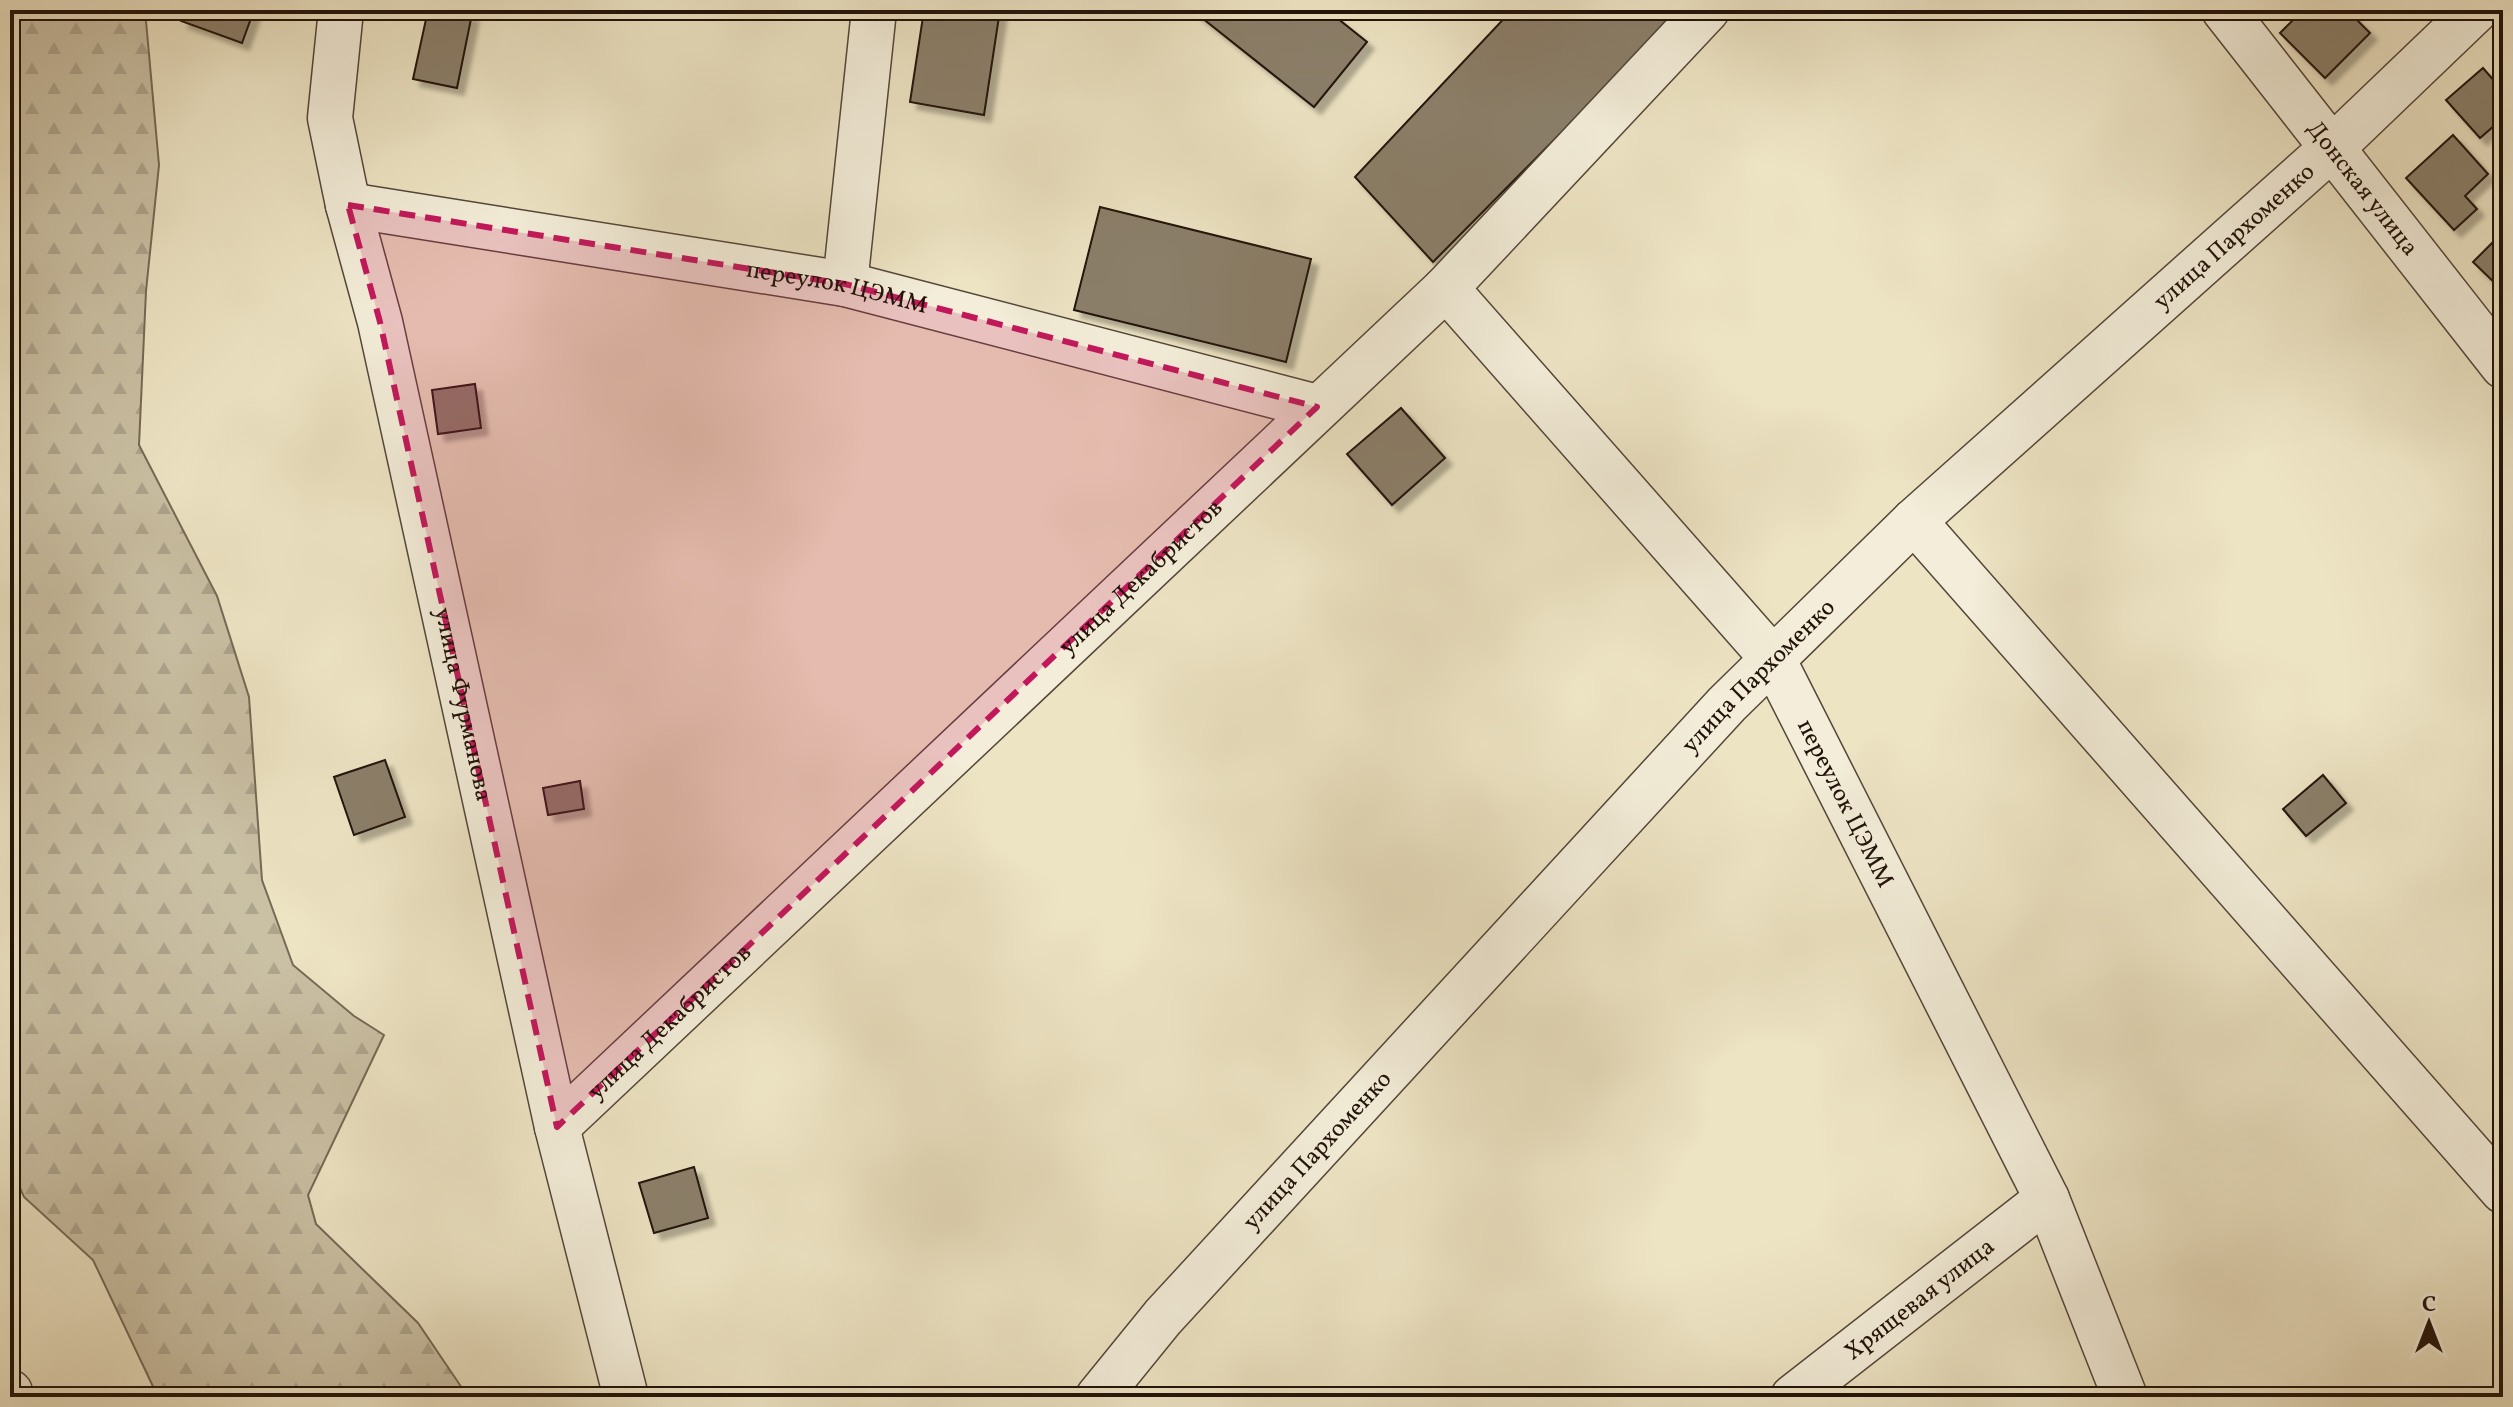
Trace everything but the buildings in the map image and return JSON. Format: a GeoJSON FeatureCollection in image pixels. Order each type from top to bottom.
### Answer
{"type":"FeatureCollection","features":[{"type":"Feature","properties":{"kind":"street","name":"улица Фурманова"},"geometry":{"type":"LineString","coordinates":[[341,10],[330,118],[348,205],[380,322],[557,1127],[626,1397]]}},
{"type":"Feature","properties":{"kind":"street"},"geometry":{"type":"LineString","coordinates":[[845,284],[874,10]]}},
{"type":"Feature","properties":{"kind":"street","name":"улица Декабристов"},"geometry":{"type":"LineString","coordinates":[[557,1127],[1446,288],[1707,10]]}},
{"type":"Feature","properties":{"kind":"street","name":"Донская улица"},"geometry":{"type":"LineString","coordinates":[[2224,10],[2503,366]]}},
{"type":"Feature","properties":{"kind":"street","name":"улица Пархоменко"},"geometry":{"type":"LineString","coordinates":[[1098,1397],[1163,1317],[1727,704],[1914,521],[2333,147],[2476,10]]}},
{"type":"Feature","properties":{"kind":"street","name":"переулок ЦЭММ"},"geometry":{"type":"LineString","coordinates":[[348,205],[845,284],[1317,407]]}},
{"type":"Feature","properties":{"kind":"street","name":"переулок ЦЭММ"},"geometry":{"type":"LineString","coordinates":[[1446,288],[1773,659],[2047,1199],[2125,1397]]}},
{"type":"Feature","properties":{"kind":"street"},"geometry":{"type":"LineString","coordinates":[[1914,521],[2503,1191]]}},
{"type":"Feature","properties":{"kind":"street","name":"Хрящевая улица"},"geometry":{"type":"LineString","coordinates":[[1793,1397],[2047,1199]]}},
{"type":"Feature","properties":{"kind":"highlighted area"},"geometry":{"type":"Polygon","coordinates":[[[348,205],[845,284],[1317,407],[557,1127],[380,322],[348,205]]]}},
{"type":"Feature","properties":{"kind":"green space"},"geometry":{"type":"Polygon","coordinates":[[[10,10],[145,10],[159,165],[146,291],[139,445],[217,596],[249,697],[262,880],[293,965],[354,1016],[384,1035],[308,1195],[316,1224],[418,1323],[462,1388],[463,1397],[158,1397],[93,1260],[24,1197],[10,1166],[10,10]]]}}]}
